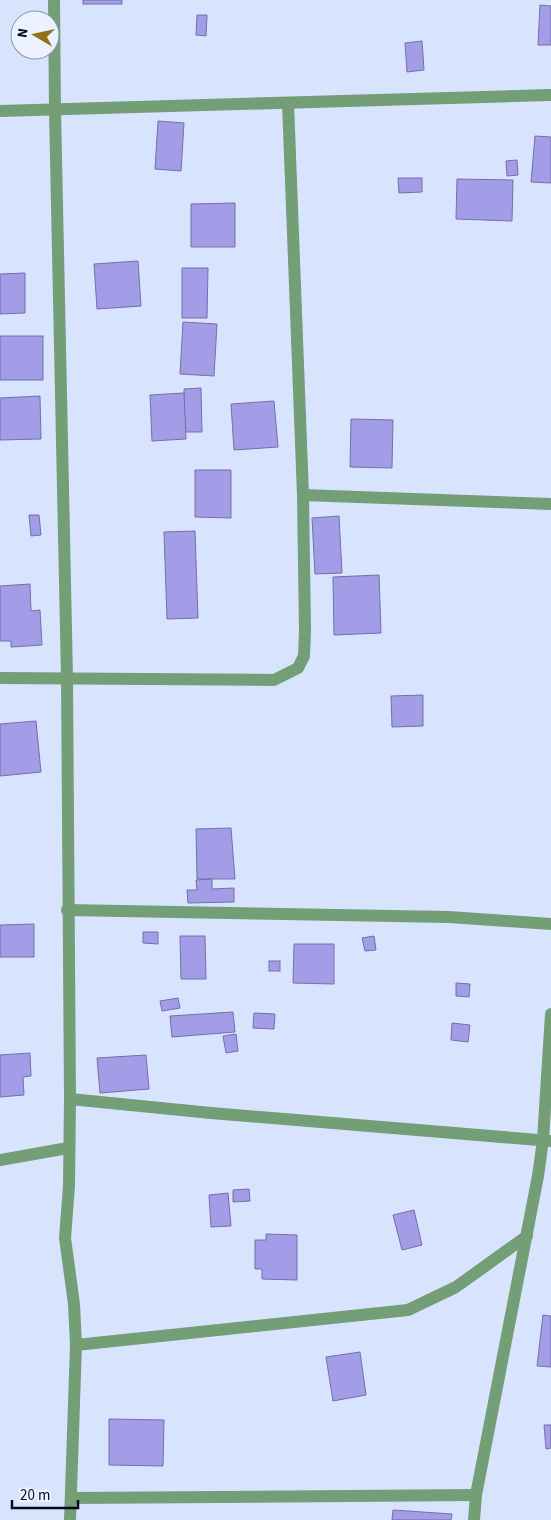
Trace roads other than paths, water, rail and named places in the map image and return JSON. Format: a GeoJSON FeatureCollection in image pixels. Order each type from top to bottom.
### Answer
{"type":"FeatureCollection","features":[{"type":"Feature","properties":{"kind":"street"},"geometry":{"type":"LineString","coordinates":[[54,0],[67,677],[67,910],[70,1099],[69,1186],[64,1238],[74,1304],[76,1345],[70,1520]]}},
{"type":"Feature","properties":{"kind":"street"},"geometry":{"type":"LineString","coordinates":[[0,111],[551,95]]}},
{"type":"Feature","properties":{"kind":"street"},"geometry":{"type":"LineString","coordinates":[[0,678],[274,680],[298,668],[304,656],[305,630],[303,495],[288,104]]}},
{"type":"Feature","properties":{"kind":"street"},"geometry":{"type":"LineString","coordinates":[[303,495],[551,504]]}},
{"type":"Feature","properties":{"kind":"street"},"geometry":{"type":"LineString","coordinates":[[67,910],[449,916],[551,924]]}},
{"type":"Feature","properties":{"kind":"street"},"geometry":{"type":"LineString","coordinates":[[474,1520],[476,1495],[547,1141],[551,1014]]}},
{"type":"Feature","properties":{"kind":"street"},"geometry":{"type":"LineString","coordinates":[[70,1099],[547,1141]]}},
{"type":"Feature","properties":{"kind":"street"},"geometry":{"type":"LineString","coordinates":[[0,1160],[68,1148]]}},
{"type":"Feature","properties":{"kind":"street"},"geometry":{"type":"LineString","coordinates":[[76,1345],[408,1310],[456,1287],[527,1236]]}},
{"type":"Feature","properties":{"kind":"street"},"geometry":{"type":"LineString","coordinates":[[71,1498],[476,1495]]}}]}
